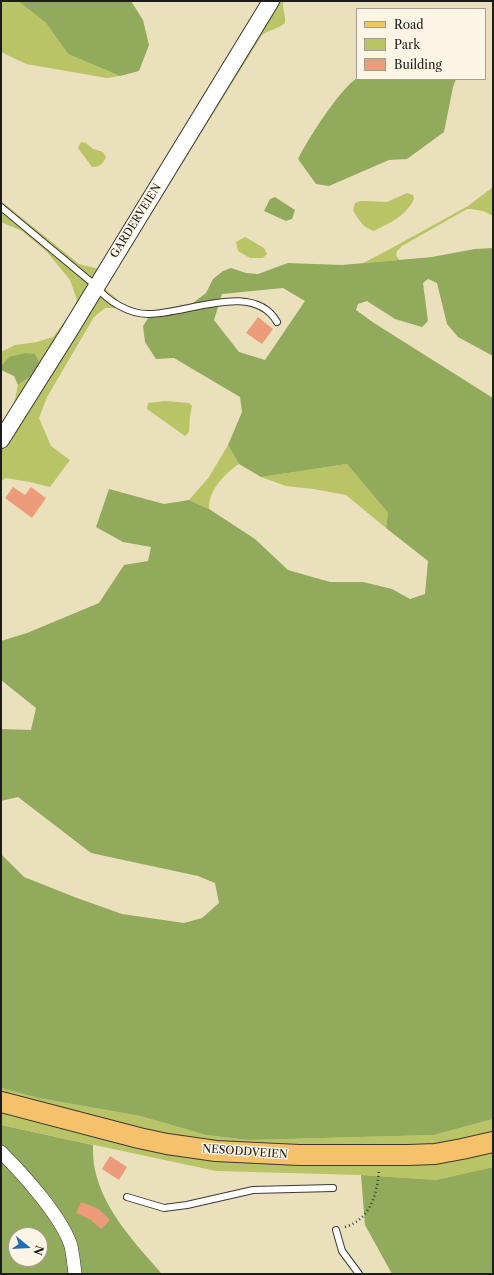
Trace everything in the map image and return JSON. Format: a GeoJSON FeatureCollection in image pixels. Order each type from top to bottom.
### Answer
{"type":"FeatureCollection","features":[{"type":"Feature","properties":{"kind":"main road","name":"NESODDVEIEN"},"geometry":{"type":"LineString","coordinates":[[1,1102],[138,1138],[189,1148],[216,1151],[262,1154],[379,1156],[435,1154],[493,1142]]}},
{"type":"Feature","properties":{"kind":"street","name":"GARDERVEIEN"},"geometry":{"type":"LineString","coordinates":[[1,440],[67,335],[271,1]]}},
{"type":"Feature","properties":{"kind":"street"},"geometry":{"type":"LineString","coordinates":[[1,1152],[49,1207],[63,1228],[70,1245],[75,1274]]}},
{"type":"Feature","properties":{"kind":"lane"},"geometry":{"type":"LineString","coordinates":[[1,207],[96,286],[108,299],[132,311],[148,314],[166,313],[207,304],[232,301],[252,304],[263,308],[273,315],[278,322]]}},
{"type":"Feature","properties":{"kind":"lane"},"geometry":{"type":"LineString","coordinates":[[127,1197],[164,1208],[187,1205],[253,1190],[333,1188]]}},
{"type":"Feature","properties":{"kind":"lane"},"geometry":{"type":"LineString","coordinates":[[336,1230],[342,1251],[359,1274]]}},
{"type":"Feature","properties":{"kind":"path"},"geometry":{"type":"LineString","coordinates":[[336,1230],[350,1226],[368,1210],[378,1185],[380,1167],[379,1156]]}},
{"type":"Feature","properties":{"kind":"green space"},"geometry":{"type":"Polygon","coordinates":[[[1,1],[18,1],[46,23],[68,54],[120,76],[107,78],[26,64],[1,52],[1,1]]]}},
{"type":"Feature","properties":{"kind":"green space"},"geometry":{"type":"Polygon","coordinates":[[[18,1],[131,1],[143,20],[149,45],[139,71],[120,76],[68,54],[46,23],[18,1]]]}},
{"type":"Feature","properties":{"kind":"green space"},"geometry":{"type":"Polygon","coordinates":[[[262,1],[283,1],[285,23],[262,35],[105,289],[117,299],[116,308],[105,308],[94,317],[47,397],[39,418],[51,446],[70,460],[50,487],[6,478],[1,481],[1,423],[14,403],[18,385],[34,374],[9,357],[1,366],[1,352],[15,345],[37,342],[53,337],[71,313],[77,300],[70,280],[47,252],[22,231],[1,222],[1,201],[79,264],[99,269],[111,252],[139,200],[168,157],[196,107],[262,1]]]}},
{"type":"Feature","properties":{"kind":"green space"},"geometry":{"type":"Polygon","coordinates":[[[356,79],[456,80],[444,132],[407,159],[389,160],[329,186],[316,184],[298,159],[316,128],[333,104],[356,79]]]}},
{"type":"Feature","properties":{"kind":"green space"},"geometry":{"type":"Polygon","coordinates":[[[81,142],[86,143],[93,149],[103,152],[106,157],[104,162],[99,166],[92,167],[78,148],[81,142]]]}},
{"type":"Feature","properties":{"kind":"green space"},"geometry":{"type":"Polygon","coordinates":[[[493,187],[493,216],[474,209],[467,209],[402,246],[397,251],[396,255],[399,260],[363,263],[468,206],[493,187]]]}},
{"type":"Feature","properties":{"kind":"green space"},"geometry":{"type":"Polygon","coordinates":[[[407,193],[413,195],[414,199],[402,215],[374,231],[370,230],[359,220],[353,210],[355,203],[360,201],[387,202],[407,193]]]}},
{"type":"Feature","properties":{"kind":"green space"},"geometry":{"type":"Polygon","coordinates":[[[275,197],[295,210],[292,219],[286,221],[264,211],[270,199],[275,197]]]}},
{"type":"Feature","properties":{"kind":"green space"},"geometry":{"type":"Polygon","coordinates":[[[245,237],[264,248],[267,254],[263,258],[250,258],[238,251],[236,242],[245,237]]]}},
{"type":"Feature","properties":{"kind":"green space"},"geometry":{"type":"Polygon","coordinates":[[[493,248],[493,356],[458,337],[447,324],[437,283],[428,279],[423,283],[428,321],[422,327],[395,319],[367,301],[358,304],[356,310],[374,323],[493,398],[493,1119],[434,1135],[248,1140],[206,1135],[140,1116],[38,1098],[1,1088],[1,854],[24,877],[122,914],[184,923],[202,918],[219,903],[215,883],[198,876],[91,853],[18,797],[1,801],[1,729],[31,730],[36,708],[1,680],[1,641],[27,633],[99,603],[124,565],[148,561],[151,547],[123,542],[96,527],[109,489],[164,504],[189,500],[209,509],[255,539],[288,570],[330,582],[363,582],[392,589],[410,599],[425,594],[428,561],[386,528],[388,513],[347,464],[261,477],[239,464],[228,445],[242,412],[240,397],[174,358],[156,359],[145,342],[143,326],[153,311],[193,303],[206,293],[213,279],[223,271],[231,268],[246,273],[258,274],[288,263],[342,265],[432,257],[475,249],[493,248]],[[283,288],[222,294],[214,320],[239,352],[265,360],[305,301],[283,288]]]}},
{"type":"Feature","properties":{"kind":"green space"},"geometry":{"type":"Polygon","coordinates":[[[25,353],[35,354],[39,362],[34,374],[18,385],[14,376],[1,370],[1,366],[9,357],[25,353]]]}},
{"type":"Feature","properties":{"kind":"green space"},"geometry":{"type":"Polygon","coordinates":[[[165,401],[189,403],[192,406],[189,432],[185,436],[147,409],[148,403],[165,401]]]}},
{"type":"Feature","properties":{"kind":"green space"},"geometry":{"type":"Polygon","coordinates":[[[228,445],[239,464],[223,477],[214,489],[209,502],[209,509],[189,500],[209,477],[228,445]]]}},
{"type":"Feature","properties":{"kind":"green space"},"geometry":{"type":"Polygon","coordinates":[[[347,464],[388,513],[386,528],[346,495],[286,486],[261,477],[347,464]]]}},
{"type":"Feature","properties":{"kind":"green space"},"geometry":{"type":"Polygon","coordinates":[[[1,1088],[38,1098],[140,1116],[206,1135],[248,1140],[434,1135],[493,1119],[493,1167],[436,1180],[361,1175],[216,1171],[1,1125],[1,1088]]]}},
{"type":"Feature","properties":{"kind":"green space"},"geometry":{"type":"Polygon","coordinates":[[[1,1125],[93,1145],[93,1161],[95,1170],[105,1199],[131,1238],[162,1274],[1,1274],[1,1125]]]}},
{"type":"Feature","properties":{"kind":"green space"},"geometry":{"type":"Polygon","coordinates":[[[493,1167],[493,1274],[392,1274],[365,1225],[361,1175],[436,1180],[493,1167]]]}},
{"type":"Feature","properties":{"kind":"building"},"geometry":{"type":"Polygon","coordinates":[[[258,317],[273,329],[262,344],[246,333],[258,317]]]}},
{"type":"Feature","properties":{"kind":"building"},"geometry":{"type":"Polygon","coordinates":[[[13,487],[25,495],[31,487],[46,498],[32,518],[5,498],[13,487]]]}},
{"type":"Feature","properties":{"kind":"building"},"geometry":{"type":"Polygon","coordinates":[[[110,1156],[127,1167],[119,1180],[102,1169],[110,1156]]]}},
{"type":"Feature","properties":{"kind":"building"},"geometry":{"type":"Polygon","coordinates":[[[81,1202],[99,1209],[110,1220],[101,1229],[91,1220],[76,1213],[81,1202]]]}}]}
